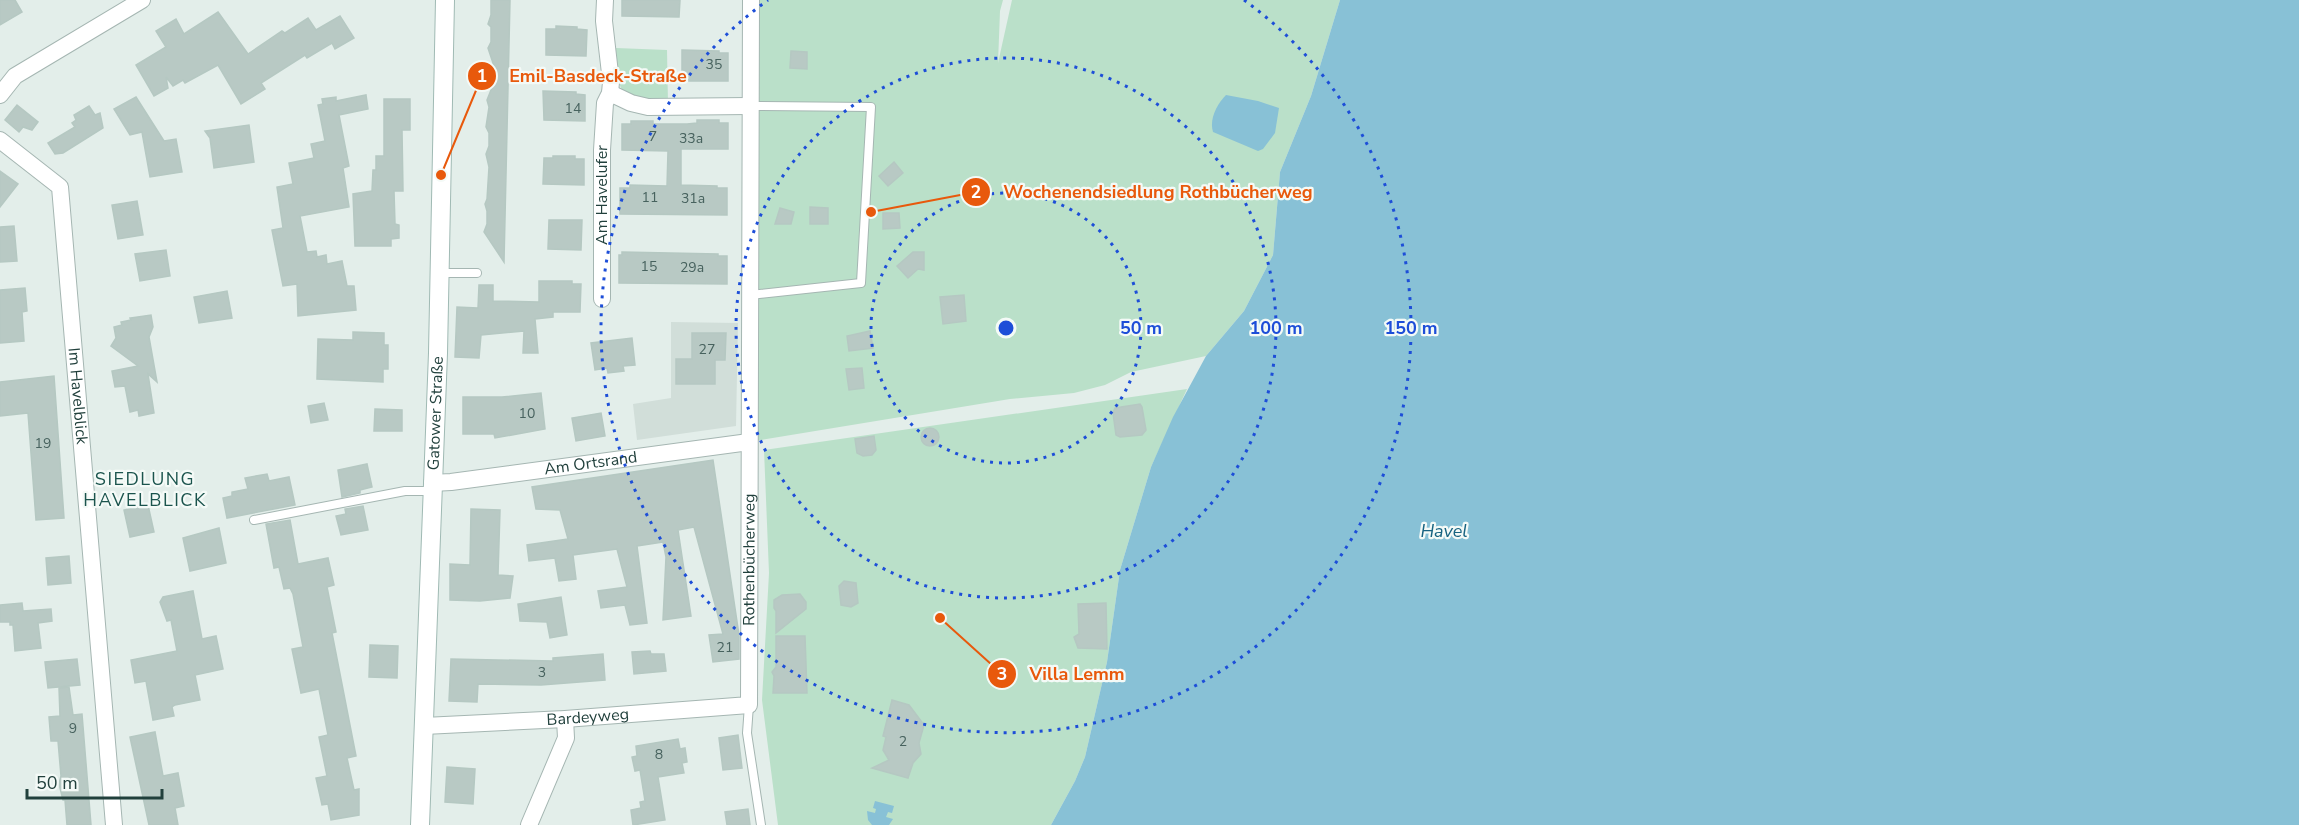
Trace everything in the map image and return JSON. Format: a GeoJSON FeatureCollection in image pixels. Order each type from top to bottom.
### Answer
{"type":"FeatureCollection","features":[{"type":"Feature","properties":{"kind":"main road","name":"Gatower Straße"},"geometry":{"type":"LineString","coordinates":[[420,825],[440,273],[446,0]]}},
{"type":"Feature","properties":{"kind":"street"},"geometry":{"type":"LineString","coordinates":[[0,95],[15,76],[142,0]]}},
{"type":"Feature","properties":{"kind":"street","name":"Am Havelufer"},"geometry":{"type":"LineString","coordinates":[[602,299],[602,150],[605,103],[610,93],[604,0]]}},
{"type":"Feature","properties":{"kind":"street","name":"Rothenbücherweg"},"geometry":{"type":"LineString","coordinates":[[749,705],[751,0]]}},
{"type":"Feature","properties":{"kind":"street"},"geometry":{"type":"LineString","coordinates":[[610,93],[648,108],[749,106]]}},
{"type":"Feature","properties":{"kind":"street","name":"Im Havelblick"},"geometry":{"type":"LineString","coordinates":[[0,140],[60,186],[114,825]]}},
{"type":"Feature","properties":{"kind":"street","name":"Am Ortsrand"},"geometry":{"type":"LineString","coordinates":[[432,487],[451,482],[749,442]]}},
{"type":"Feature","properties":{"kind":"street","name":"Bardeyweg"},"geometry":{"type":"LineString","coordinates":[[424,726],[749,705]]}},
{"type":"Feature","properties":{"kind":"street"},"geometry":{"type":"LineString","coordinates":[[530,825],[567,738],[565,718]]}},
{"type":"Feature","properties":{"kind":"lane"},"geometry":{"type":"LineString","coordinates":[[749,106],[871,106],[861,283],[750,295]]}},
{"type":"Feature","properties":{"kind":"lane"},"geometry":{"type":"LineString","coordinates":[[440,273],[477,273]]}},
{"type":"Feature","properties":{"kind":"lane"},"geometry":{"type":"LineString","coordinates":[[254,520],[432,487]]}},
{"type":"Feature","properties":{"kind":"lane","name":"Rothenbücherweg"},"geometry":{"type":"LineString","coordinates":[[749,705],[747,733],[761,825]]}},
{"type":"Feature","properties":{"kind":"shaded area"},"geometry":{"type":"Polygon","coordinates":[[[671,322],[738,323],[736,426],[637,440],[633,404],[671,398],[671,322]]]}},
{"type":"Feature","properties":{"kind":"green space"},"geometry":{"type":"Polygon","coordinates":[[[751,0],[1003,0],[1000,11],[998,63],[1012,0],[1340,0],[1311,96],[1280,172],[1273,255],[1244,311],[1206,356],[1131,372],[1105,385],[1074,393],[1010,399],[749,442],[751,0]]]}},
{"type":"Feature","properties":{"kind":"green space"},"geometry":{"type":"Polygon","coordinates":[[[616,48],[667,50],[668,105],[643,104],[622,90],[617,78],[616,48]]]}},
{"type":"Feature","properties":{"kind":"green space"},"geometry":{"type":"Polygon","coordinates":[[[1187,389],[1151,467],[1120,570],[1107,662],[1085,757],[1051,825],[778,825],[762,700],[769,573],[764,450],[1187,389]]]}},
{"type":"Feature","properties":{"kind":"water","name":"Havel"},"geometry":{"type":"Polygon","coordinates":[[[1340,0],[2299,0],[2299,825],[1051,825],[1085,757],[1107,662],[1120,570],[1151,467],[1173,417],[1206,356],[1244,311],[1273,255],[1280,172],[1311,96],[1340,0]]]}},
{"type":"Feature","properties":{"kind":"water"},"geometry":{"type":"Polygon","coordinates":[[[1226,95],[1279,108],[1275,133],[1263,149],[1258,151],[1213,132],[1212,122],[1215,112],[1226,95]]]}},
{"type":"Feature","properties":{"kind":"water"},"geometry":{"type":"Polygon","coordinates":[[[875,801],[894,806],[892,813],[888,812],[886,817],[893,819],[889,825],[872,825],[868,820],[867,811],[875,813],[876,809],[873,808],[875,801]]]}},
{"type":"Feature","properties":{"kind":"building"},"geometry":{"type":"Polygon","coordinates":[[[0,0],[15,0],[22,12],[0,25],[0,0]]]}},
{"type":"Feature","properties":{"kind":"building"},"geometry":{"type":"Polygon","coordinates":[[[491,0],[510,0],[504,262],[484,232],[487,224],[485,204],[489,167],[486,154],[489,146],[489,133],[486,127],[489,107],[487,100],[497,75],[488,48],[491,42],[491,27],[488,24],[491,15],[491,0]]]}},
{"type":"Feature","properties":{"kind":"building"},"geometry":{"type":"Polygon","coordinates":[[[622,0],[680,0],[679,17],[622,16],[622,0]]]}},
{"type":"Feature","properties":{"kind":"building"},"geometry":{"type":"Polygon","coordinates":[[[218,12],[248,54],[282,31],[285,33],[308,18],[316,30],[340,16],[354,38],[335,49],[332,43],[307,58],[305,55],[261,83],[265,89],[241,104],[218,65],[185,83],[183,80],[173,86],[166,77],[168,88],[154,96],[136,65],[166,47],[156,31],[176,19],[184,34],[218,12]]]}},
{"type":"Feature","properties":{"kind":"building"},"geometry":{"type":"Polygon","coordinates":[[[556,26],[587,30],[586,56],[546,55],[546,29],[556,29],[556,26]]]}},
{"type":"Feature","properties":{"kind":"building"},"geometry":{"type":"Polygon","coordinates":[[[682,50],[728,53],[728,81],[686,81],[686,71],[682,71],[682,50]]]}},
{"type":"Feature","properties":{"kind":"building"},"geometry":{"type":"Polygon","coordinates":[[[791,51],[807,52],[807,69],[790,68],[791,51]]]}},
{"type":"Feature","properties":{"kind":"building"},"geometry":{"type":"Polygon","coordinates":[[[543,91],[576,92],[576,94],[585,95],[585,121],[544,120],[543,91]]]}},
{"type":"Feature","properties":{"kind":"building"},"geometry":{"type":"Polygon","coordinates":[[[366,95],[368,109],[339,115],[349,166],[343,168],[349,207],[300,216],[307,252],[316,251],[317,257],[326,255],[327,264],[342,261],[347,286],[354,286],[356,310],[298,316],[297,284],[283,286],[272,230],[283,228],[277,187],[293,184],[289,163],[314,158],[311,144],[325,141],[318,105],[323,104],[322,99],[336,97],[336,101],[366,95]]]}},
{"type":"Feature","properties":{"kind":"building"},"geometry":{"type":"Polygon","coordinates":[[[136,97],[164,141],[176,139],[182,172],[150,177],[142,132],[130,135],[114,109],[136,97]]]}},
{"type":"Feature","properties":{"kind":"building"},"geometry":{"type":"Polygon","coordinates":[[[384,99],[410,99],[410,130],[402,130],[403,191],[394,191],[395,224],[399,225],[399,238],[391,239],[391,246],[355,246],[353,194],[372,191],[376,156],[384,156],[384,99]]]}},
{"type":"Feature","properties":{"kind":"building"},"geometry":{"type":"Polygon","coordinates":[[[17,105],[38,122],[32,130],[23,127],[19,132],[5,120],[17,105]]]}},
{"type":"Feature","properties":{"kind":"building"},"geometry":{"type":"Polygon","coordinates":[[[89,106],[95,115],[100,113],[103,128],[63,153],[55,154],[48,143],[75,127],[72,123],[76,120],[74,115],[89,106]]]}},
{"type":"Feature","properties":{"kind":"building"},"geometry":{"type":"Polygon","coordinates":[[[697,120],[719,120],[719,123],[728,123],[728,149],[681,149],[681,185],[727,188],[727,215],[620,214],[620,188],[630,188],[630,185],[667,186],[668,151],[622,150],[622,124],[631,124],[631,121],[653,121],[653,124],[687,124],[697,123],[697,120]]]}},
{"type":"Feature","properties":{"kind":"building"},"geometry":{"type":"Polygon","coordinates":[[[249,125],[254,162],[214,168],[210,138],[205,131],[249,125]]]}},
{"type":"Feature","properties":{"kind":"building"},"geometry":{"type":"Polygon","coordinates":[[[553,156],[575,156],[575,159],[584,159],[584,185],[543,184],[544,158],[553,158],[553,156]]]}},
{"type":"Feature","properties":{"kind":"building"},"geometry":{"type":"Polygon","coordinates":[[[894,162],[903,173],[888,186],[879,176],[894,162]]]}},
{"type":"Feature","properties":{"kind":"building"},"geometry":{"type":"Polygon","coordinates":[[[0,171],[18,184],[0,207],[0,171]]]}},
{"type":"Feature","properties":{"kind":"building"},"geometry":{"type":"Polygon","coordinates":[[[137,201],[143,235],[118,239],[112,205],[137,201]]]}},
{"type":"Feature","properties":{"kind":"building"},"geometry":{"type":"Polygon","coordinates":[[[810,207],[828,208],[828,224],[810,224],[810,207]]]}},
{"type":"Feature","properties":{"kind":"building"},"geometry":{"type":"Polygon","coordinates":[[[780,208],[794,212],[791,224],[775,224],[780,208]]]}},
{"type":"Feature","properties":{"kind":"building"},"geometry":{"type":"Polygon","coordinates":[[[883,213],[899,213],[900,228],[883,229],[883,213]]]}},
{"type":"Feature","properties":{"kind":"building"},"geometry":{"type":"Polygon","coordinates":[[[549,220],[582,220],[581,250],[548,249],[549,220]]]}},
{"type":"Feature","properties":{"kind":"building"},"geometry":{"type":"Polygon","coordinates":[[[14,226],[17,261],[0,262],[0,227],[14,226]]]}},
{"type":"Feature","properties":{"kind":"building"},"geometry":{"type":"Polygon","coordinates":[[[166,250],[170,276],[140,281],[135,254],[166,250]]]}},
{"type":"Feature","properties":{"kind":"building"},"geometry":{"type":"Polygon","coordinates":[[[622,252],[727,256],[727,284],[619,283],[619,255],[622,255],[622,252]]]}},
{"type":"Feature","properties":{"kind":"building"},"geometry":{"type":"Polygon","coordinates":[[[913,252],[924,252],[924,270],[918,269],[908,278],[897,266],[913,252]]]}},
{"type":"Feature","properties":{"kind":"building"},"geometry":{"type":"Polygon","coordinates":[[[539,281],[572,281],[572,284],[581,284],[580,312],[553,312],[553,317],[535,319],[538,353],[523,353],[524,331],[481,335],[479,358],[455,357],[457,307],[478,308],[479,285],[493,285],[493,301],[539,302],[539,281]]]}},
{"type":"Feature","properties":{"kind":"building"},"geometry":{"type":"Polygon","coordinates":[[[25,288],[27,311],[22,312],[24,341],[0,343],[0,290],[25,288]]]}},
{"type":"Feature","properties":{"kind":"building"},"geometry":{"type":"Polygon","coordinates":[[[227,291],[232,318],[199,323],[194,297],[227,291]]]}},
{"type":"Feature","properties":{"kind":"building"},"geometry":{"type":"Polygon","coordinates":[[[964,295],[966,321],[943,324],[940,297],[964,295]]]}},
{"type":"Feature","properties":{"kind":"building"},"geometry":{"type":"Polygon","coordinates":[[[151,315],[153,327],[149,337],[157,382],[148,374],[154,413],[139,416],[138,410],[130,412],[125,386],[115,387],[112,371],[138,366],[111,346],[116,338],[114,327],[122,325],[121,322],[131,320],[130,318],[151,315]]]}},
{"type":"Feature","properties":{"kind":"building"},"geometry":{"type":"Polygon","coordinates":[[[870,331],[873,348],[849,351],[847,336],[870,331]]]}},
{"type":"Feature","properties":{"kind":"building"},"geometry":{"type":"Polygon","coordinates":[[[353,332],[384,333],[384,345],[388,345],[388,369],[383,369],[383,382],[317,379],[318,339],[353,340],[353,332]]]}},
{"type":"Feature","properties":{"kind":"building"},"geometry":{"type":"Polygon","coordinates":[[[692,333],[726,333],[725,360],[715,360],[715,384],[676,384],[676,359],[692,359],[692,333]]]}},
{"type":"Feature","properties":{"kind":"building"},"geometry":{"type":"Polygon","coordinates":[[[632,338],[635,365],[623,366],[624,371],[608,373],[607,368],[595,370],[591,343],[632,338]]]}},
{"type":"Feature","properties":{"kind":"building"},"geometry":{"type":"Polygon","coordinates":[[[862,368],[864,388],[849,390],[846,369],[862,368]]]}},
{"type":"Feature","properties":{"kind":"building"},"geometry":{"type":"Polygon","coordinates":[[[54,376],[64,518],[36,520],[28,413],[0,416],[0,382],[54,376]]]}},
{"type":"Feature","properties":{"kind":"building"},"geometry":{"type":"Polygon","coordinates":[[[541,393],[545,429],[495,438],[494,434],[463,434],[463,397],[502,397],[541,393]]]}},
{"type":"Feature","properties":{"kind":"building"},"geometry":{"type":"Polygon","coordinates":[[[324,403],[328,420],[311,423],[308,406],[324,403]]]}},
{"type":"Feature","properties":{"kind":"building"},"geometry":{"type":"Polygon","coordinates":[[[1140,404],[1146,430],[1142,435],[1120,437],[1116,435],[1113,413],[1115,408],[1140,404]]]}},
{"type":"Feature","properties":{"kind":"building"},"geometry":{"type":"Polygon","coordinates":[[[375,409],[402,410],[402,431],[374,431],[375,409]]]}},
{"type":"Feature","properties":{"kind":"building"},"geometry":{"type":"Polygon","coordinates":[[[601,413],[605,436],[576,441],[572,418],[601,413]]]}},
{"type":"Feature","properties":{"kind":"building"},"geometry":{"type":"Polygon","coordinates":[[[930,428],[936,431],[939,437],[936,443],[930,446],[924,443],[921,437],[924,431],[930,428]]]}},
{"type":"Feature","properties":{"kind":"building"},"geometry":{"type":"Polygon","coordinates":[[[874,436],[876,450],[872,455],[863,456],[857,453],[855,439],[874,436]]]}},
{"type":"Feature","properties":{"kind":"building"},"geometry":{"type":"Polygon","coordinates":[[[713,460],[739,635],[739,659],[713,662],[709,635],[723,634],[694,527],[678,530],[691,616],[663,620],[666,557],[663,542],[637,546],[647,623],[630,625],[625,605],[601,608],[598,591],[627,587],[617,549],[573,555],[576,579],[559,581],[555,558],[529,561],[527,545],[568,539],[560,510],[536,509],[532,487],[713,460]]]}},
{"type":"Feature","properties":{"kind":"building"},"geometry":{"type":"Polygon","coordinates":[[[367,464],[372,487],[360,490],[360,493],[342,497],[338,470],[367,464]]]}},
{"type":"Feature","properties":{"kind":"building"},"geometry":{"type":"Polygon","coordinates":[[[267,474],[269,481],[289,477],[295,505],[227,518],[223,498],[232,496],[232,492],[248,489],[245,478],[267,474]]]}},
{"type":"Feature","properties":{"kind":"building"},"geometry":{"type":"Polygon","coordinates":[[[148,505],[154,532],[130,537],[124,510],[148,505]]]}},
{"type":"Feature","properties":{"kind":"building"},"geometry":{"type":"Polygon","coordinates":[[[363,506],[368,530],[341,535],[336,516],[346,514],[345,509],[363,506]]]}},
{"type":"Feature","properties":{"kind":"building"},"geometry":{"type":"Polygon","coordinates":[[[471,509],[500,510],[498,575],[513,576],[510,598],[480,601],[450,600],[450,564],[470,565],[471,509]]]}},
{"type":"Feature","properties":{"kind":"building"},"geometry":{"type":"Polygon","coordinates":[[[290,520],[298,564],[328,558],[334,585],[327,587],[336,632],[332,633],[356,756],[347,758],[354,790],[359,789],[359,815],[331,820],[328,804],[322,805],[316,778],[327,776],[319,737],[328,735],[319,689],[301,693],[292,649],[303,647],[293,594],[290,588],[284,589],[279,567],[274,568],[266,524],[290,520]]]}},
{"type":"Feature","properties":{"kind":"building"},"geometry":{"type":"Polygon","coordinates":[[[219,528],[226,563],[190,571],[183,538],[219,528]]]}},
{"type":"Feature","properties":{"kind":"building"},"geometry":{"type":"Polygon","coordinates":[[[69,556],[71,583],[48,585],[46,558],[69,556]]]}},
{"type":"Feature","properties":{"kind":"building"},"geometry":{"type":"Polygon","coordinates":[[[844,581],[856,583],[858,603],[851,607],[841,605],[839,586],[844,581]]]}},
{"type":"Feature","properties":{"kind":"building"},"geometry":{"type":"Polygon","coordinates":[[[193,591],[202,639],[216,636],[223,669],[195,675],[200,700],[175,705],[172,707],[174,716],[153,720],[146,681],[135,683],[131,660],[177,651],[171,620],[167,621],[160,602],[163,597],[193,591]]]}},
{"type":"Feature","properties":{"kind":"building"},"geometry":{"type":"Polygon","coordinates":[[[800,594],[806,602],[806,609],[776,633],[774,600],[782,595],[800,594]]]}},
{"type":"Feature","properties":{"kind":"building"},"geometry":{"type":"Polygon","coordinates":[[[561,597],[567,635],[550,638],[547,622],[520,621],[518,604],[561,597]]]}},
{"type":"Feature","properties":{"kind":"building"},"geometry":{"type":"Polygon","coordinates":[[[22,603],[23,611],[51,609],[52,621],[38,623],[41,648],[15,651],[13,625],[10,625],[10,622],[0,622],[0,605],[22,603]]]}},
{"type":"Feature","properties":{"kind":"building"},"geometry":{"type":"Polygon","coordinates":[[[1106,603],[1107,649],[1078,648],[1074,637],[1079,634],[1078,604],[1106,603]]]}},
{"type":"Feature","properties":{"kind":"building"},"geometry":{"type":"Polygon","coordinates":[[[776,636],[805,636],[807,693],[773,693],[774,676],[772,672],[776,667],[776,636]]]}},
{"type":"Feature","properties":{"kind":"building"},"geometry":{"type":"Polygon","coordinates":[[[370,645],[398,646],[397,678],[369,677],[370,645]]]}},
{"type":"Feature","properties":{"kind":"building"},"geometry":{"type":"Polygon","coordinates":[[[650,651],[651,654],[664,654],[666,671],[634,674],[632,652],[650,651]]]}},
{"type":"Feature","properties":{"kind":"building"},"geometry":{"type":"Polygon","coordinates":[[[603,654],[605,680],[541,685],[478,684],[477,702],[449,701],[451,659],[553,661],[553,658],[603,654]]]}},
{"type":"Feature","properties":{"kind":"building"},"geometry":{"type":"Polygon","coordinates":[[[77,659],[80,685],[48,688],[45,662],[77,659]]]}},
{"type":"Feature","properties":{"kind":"building"},"geometry":{"type":"Polygon","coordinates":[[[69,687],[73,715],[82,714],[91,825],[67,825],[65,800],[63,800],[59,784],[61,776],[58,741],[51,741],[49,717],[60,716],[59,688],[69,687]]]}},
{"type":"Feature","properties":{"kind":"building"},"geometry":{"type":"Polygon","coordinates":[[[892,700],[909,705],[924,725],[919,743],[921,754],[913,763],[908,778],[872,768],[889,760],[883,750],[886,737],[883,736],[892,700]]]}},
{"type":"Feature","properties":{"kind":"building"},"geometry":{"type":"Polygon","coordinates":[[[155,732],[163,776],[178,773],[184,806],[175,808],[178,825],[149,825],[130,737],[155,732]]]}},
{"type":"Feature","properties":{"kind":"building"},"geometry":{"type":"Polygon","coordinates":[[[738,735],[742,768],[723,770],[719,738],[738,735]]]}},
{"type":"Feature","properties":{"kind":"building"},"geometry":{"type":"Polygon","coordinates":[[[678,739],[680,749],[685,748],[687,762],[682,763],[684,773],[658,777],[665,820],[633,825],[631,810],[641,808],[640,802],[645,801],[640,770],[635,771],[632,757],[637,756],[636,746],[678,739]]]}},
{"type":"Feature","properties":{"kind":"building"},"geometry":{"type":"Polygon","coordinates":[[[447,767],[475,769],[473,804],[445,802],[447,767]]]}},
{"type":"Feature","properties":{"kind":"building"},"geometry":{"type":"Polygon","coordinates":[[[748,809],[750,825],[727,825],[725,812],[748,809]]]}},
{"type":"Feature","properties":{"kind":"place","name":"Emil-Basdeck-Straße"},"geometry":{"type":"Point","coordinates":[441,175]}},
{"type":"Feature","properties":{"kind":"place","name":"Wochenendsiedlung Rothbücherweg"},"geometry":{"type":"Point","coordinates":[871,212]}},
{"type":"Feature","properties":{"kind":"place","name":"Villa Lemm"},"geometry":{"type":"Point","coordinates":[940,618]}},
{"type":"Feature","properties":{"kind":"district","name":"SIEDLUNG HAVELBLICK"},"geometry":{"type":"Point","coordinates":[145,489]}}]}
